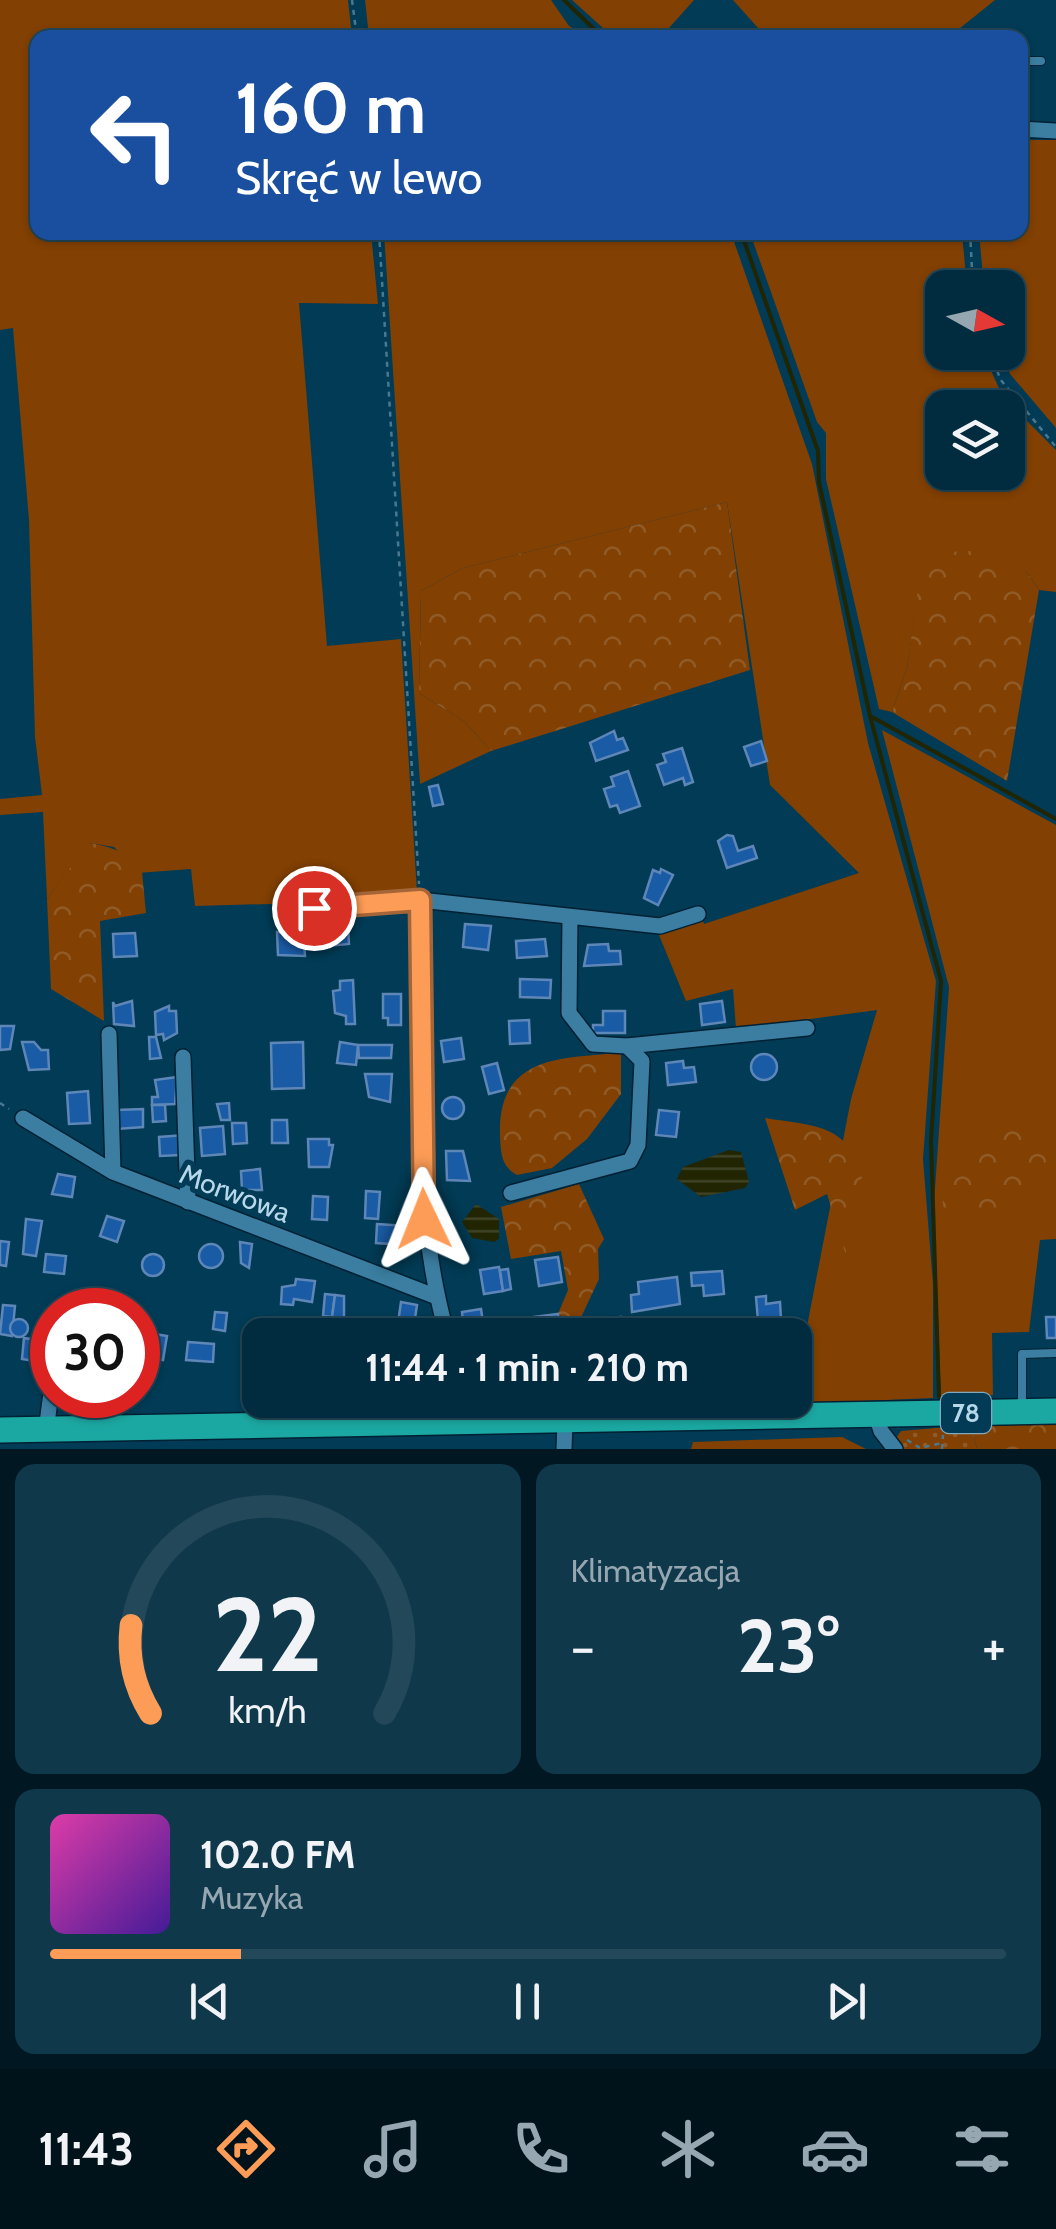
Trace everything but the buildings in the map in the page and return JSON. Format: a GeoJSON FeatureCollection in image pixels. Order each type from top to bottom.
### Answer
{"type":"FeatureCollection","features":[{"type":"Feature","properties":{"kind":"main road","name":"78"},"geometry":{"type":"LineString","coordinates":[[0,1430],[46,1431],[101,1440],[466,1416],[566,1422],[1056,1411]]}},
{"type":"Feature","properties":{"kind":"street"},"geometry":{"type":"LineString","coordinates":[[1028,129],[1056,131]]}},
{"type":"Feature","properties":{"kind":"street"},"geometry":{"type":"LineString","coordinates":[[420,900],[422,1190],[426,1248],[443,1318]]}},
{"type":"Feature","properties":{"kind":"street"},"geometry":{"type":"LineString","coordinates":[[314,908],[420,900],[660,926],[698,914]]}},
{"type":"Feature","properties":{"kind":"street"},"geometry":{"type":"LineString","coordinates":[[570,917],[569,1013],[592,1044],[627,1046],[808,1028]]}},
{"type":"Feature","properties":{"kind":"street"},"geometry":{"type":"LineString","coordinates":[[109,1034],[114,1172]]}},
{"type":"Feature","properties":{"kind":"street"},"geometry":{"type":"LineString","coordinates":[[511,1193],[630,1161],[638,1145],[642,1061],[627,1046]]}},
{"type":"Feature","properties":{"kind":"street"},"geometry":{"type":"LineString","coordinates":[[184,1057],[188,1202]]}},
{"type":"Feature","properties":{"kind":"street","name":"Morwowa"},"geometry":{"type":"LineString","coordinates":[[24,1118],[114,1172],[437,1297]]}},
{"type":"Feature","properties":{"kind":"street"},"geometry":{"type":"LineString","coordinates":[[876,1415],[878,1427],[895,1449]]}},
{"type":"Feature","properties":{"kind":"street"},"geometry":{"type":"LineString","coordinates":[[46,1431],[48,1418]]}},
{"type":"Feature","properties":{"kind":"street"},"geometry":{"type":"LineString","coordinates":[[564,1449],[566,1422]]}},
{"type":"Feature","properties":{"kind":"lane"},"geometry":{"type":"LineString","coordinates":[[1028,61],[1041,61]]}},
{"type":"Feature","properties":{"kind":"lane"},"geometry":{"type":"LineString","coordinates":[[1021,1412],[1022,1354],[1056,1353]]}},
{"type":"Feature","properties":{"kind":"path"},"geometry":{"type":"LineString","coordinates":[[352,0],[356,30]]}},
{"type":"Feature","properties":{"kind":"path"},"geometry":{"type":"LineString","coordinates":[[379,240],[420,900]]}},
{"type":"Feature","properties":{"kind":"path"},"geometry":{"type":"LineString","coordinates":[[970,240],[972,270]]}},
{"type":"Feature","properties":{"kind":"path"},"geometry":{"type":"LineString","coordinates":[[997,370],[1000,379],[1056,446]]}},
{"type":"Feature","properties":{"kind":"path"},"geometry":{"type":"LineString","coordinates":[[942,1449],[944,1426]]}},
{"type":"Feature","properties":{"kind":"path"},"geometry":{"type":"LineString","coordinates":[[904,1430],[909,1442],[925,1448],[942,1443]]}},
{"type":"Feature","properties":{"kind":"green space"},"geometry":{"type":"Polygon","coordinates":[[[0,0],[348,0],[351,30],[30,30],[30,240],[372,240],[378,304],[299,303],[327,646],[401,639],[417,892],[306,903],[195,906],[191,869],[137,873],[114,847],[90,843],[47,899],[43,812],[0,815],[0,799],[42,795],[35,737],[29,520],[13,328],[0,330],[0,0]]]}},
{"type":"Feature","properties":{"kind":"green space"},"geometry":{"type":"Polygon","coordinates":[[[365,0],[551,0],[576,30],[368,30],[365,0]]]}},
{"type":"Feature","properties":{"kind":"green space"},"geometry":{"type":"Polygon","coordinates":[[[572,0],[694,0],[667,30],[605,30],[572,0]]]}},
{"type":"Feature","properties":{"kind":"green space"},"geometry":{"type":"Polygon","coordinates":[[[733,0],[995,0],[958,30],[760,30],[733,0]]]}},
{"type":"Feature","properties":{"kind":"green space"},"geometry":{"type":"Polygon","coordinates":[[[1028,140],[1056,140],[1056,428],[1008,370],[1025,370],[1025,270],[982,270],[980,240],[1028,240],[1028,140]]]}},
{"type":"Feature","properties":{"kind":"green space"},"geometry":{"type":"Polygon","coordinates":[[[384,240],[733,240],[812,464],[868,743],[936,981],[923,1159],[933,1284],[933,1398],[812,1403],[812,1318],[809,1318],[851,1099],[877,1010],[736,1029],[733,989],[686,1001],[657,930],[702,918],[704,924],[859,873],[770,785],[727,502],[463,568],[421,591],[419,693],[465,722],[491,751],[420,784],[384,240]]]}},
{"type":"Feature","properties":{"kind":"green space"},"geometry":{"type":"Polygon","coordinates":[[[752,240],[963,240],[965,270],[925,270],[925,370],[991,370],[1000,390],[925,390],[925,490],[1025,490],[1025,419],[1056,450],[1056,592],[1039,590],[1026,571],[924,553],[907,668],[892,712],[879,709],[826,479],[826,433],[817,422],[752,240]]]}},
{"type":"Feature","properties":{"kind":"green space"},"geometry":{"type":"Polygon","coordinates":[[[727,502],[750,670],[491,751],[465,722],[419,693],[421,591],[463,568],[727,502]]]}},
{"type":"Feature","properties":{"kind":"green space"},"geometry":{"type":"Polygon","coordinates":[[[995,550],[1026,571],[1039,590],[1007,781],[892,712],[907,668],[923,553],[995,550]]]}},
{"type":"Feature","properties":{"kind":"green space"},"geometry":{"type":"Polygon","coordinates":[[[882,730],[1056,825],[1056,1239],[1040,1240],[1029,1332],[992,1333],[993,1395],[941,1400],[934,1202],[949,987],[882,730]]]}},
{"type":"Feature","properties":{"kind":"green space"},"geometry":{"type":"Polygon","coordinates":[[[89,843],[118,851],[130,859],[137,872],[142,872],[146,913],[100,921],[104,1021],[51,989],[47,899],[89,843]]]}},
{"type":"Feature","properties":{"kind":"green space"},"geometry":{"type":"Polygon","coordinates":[[[621,1053],[621,1094],[587,1139],[552,1168],[517,1175],[512,1171],[502,1154],[502,1109],[509,1090],[521,1075],[556,1060],[621,1053]]]}},
{"type":"Feature","properties":{"kind":"green space"},"geometry":{"type":"Polygon","coordinates":[[[765,1118],[827,1130],[839,1137],[856,1160],[862,1178],[847,1207],[849,1265],[827,1194],[795,1210],[765,1118]]]}},
{"type":"Feature","properties":{"kind":"green space"},"geometry":{"type":"Polygon","coordinates":[[[995,1123],[1046,1137],[1047,1158],[1042,1174],[1033,1188],[1005,1206],[953,1214],[943,1207],[942,1183],[976,1167],[995,1123]]]}},
{"type":"Feature","properties":{"kind":"green space"},"geometry":{"type":"Polygon","coordinates":[[[579,1184],[604,1239],[598,1249],[599,1279],[581,1318],[558,1314],[568,1290],[561,1251],[511,1259],[501,1207],[579,1184]]]}},
{"type":"Feature","properties":{"kind":"green space"},"geometry":{"type":"Polygon","coordinates":[[[1056,1423],[1056,1449],[977,1449],[971,1425],[1056,1423]]]}},
{"type":"Feature","properties":{"kind":"green space"},"geometry":{"type":"Polygon","coordinates":[[[971,1425],[977,1449],[903,1449],[896,1438],[901,1431],[971,1425]]]}},
{"type":"Feature","properties":{"kind":"green space"},"geometry":{"type":"Polygon","coordinates":[[[842,1437],[866,1449],[691,1449],[693,1442],[842,1437]]]}},
{"type":"Feature","properties":{"kind":"shaded area"},"geometry":{"type":"Polygon","coordinates":[[[729,1150],[741,1152],[749,1182],[745,1188],[701,1197],[677,1179],[683,1167],[729,1150]]]}},
{"type":"Feature","properties":{"kind":"shaded area"},"geometry":{"type":"Polygon","coordinates":[[[476,1204],[499,1219],[499,1239],[494,1242],[472,1238],[462,1222],[476,1204]]]}},
{"type":"Feature","properties":{"kind":"waterway"},"geometry":{"type":"LineString","coordinates":[[564,0],[595,30]]}},
{"type":"Feature","properties":{"kind":"waterway"},"geometry":{"type":"LineString","coordinates":[[744,240],[818,451],[819,482],[870,716],[941,981],[931,1141],[939,1397]]}},
{"type":"Feature","properties":{"kind":"waterway"},"geometry":{"type":"LineString","coordinates":[[872,717],[1056,819]]}},
{"type":"Feature","properties":{"kind":"route"},"geometry":{"type":"LineString","coordinates":[[314,908],[420,900],[424,1219]]}}]}
